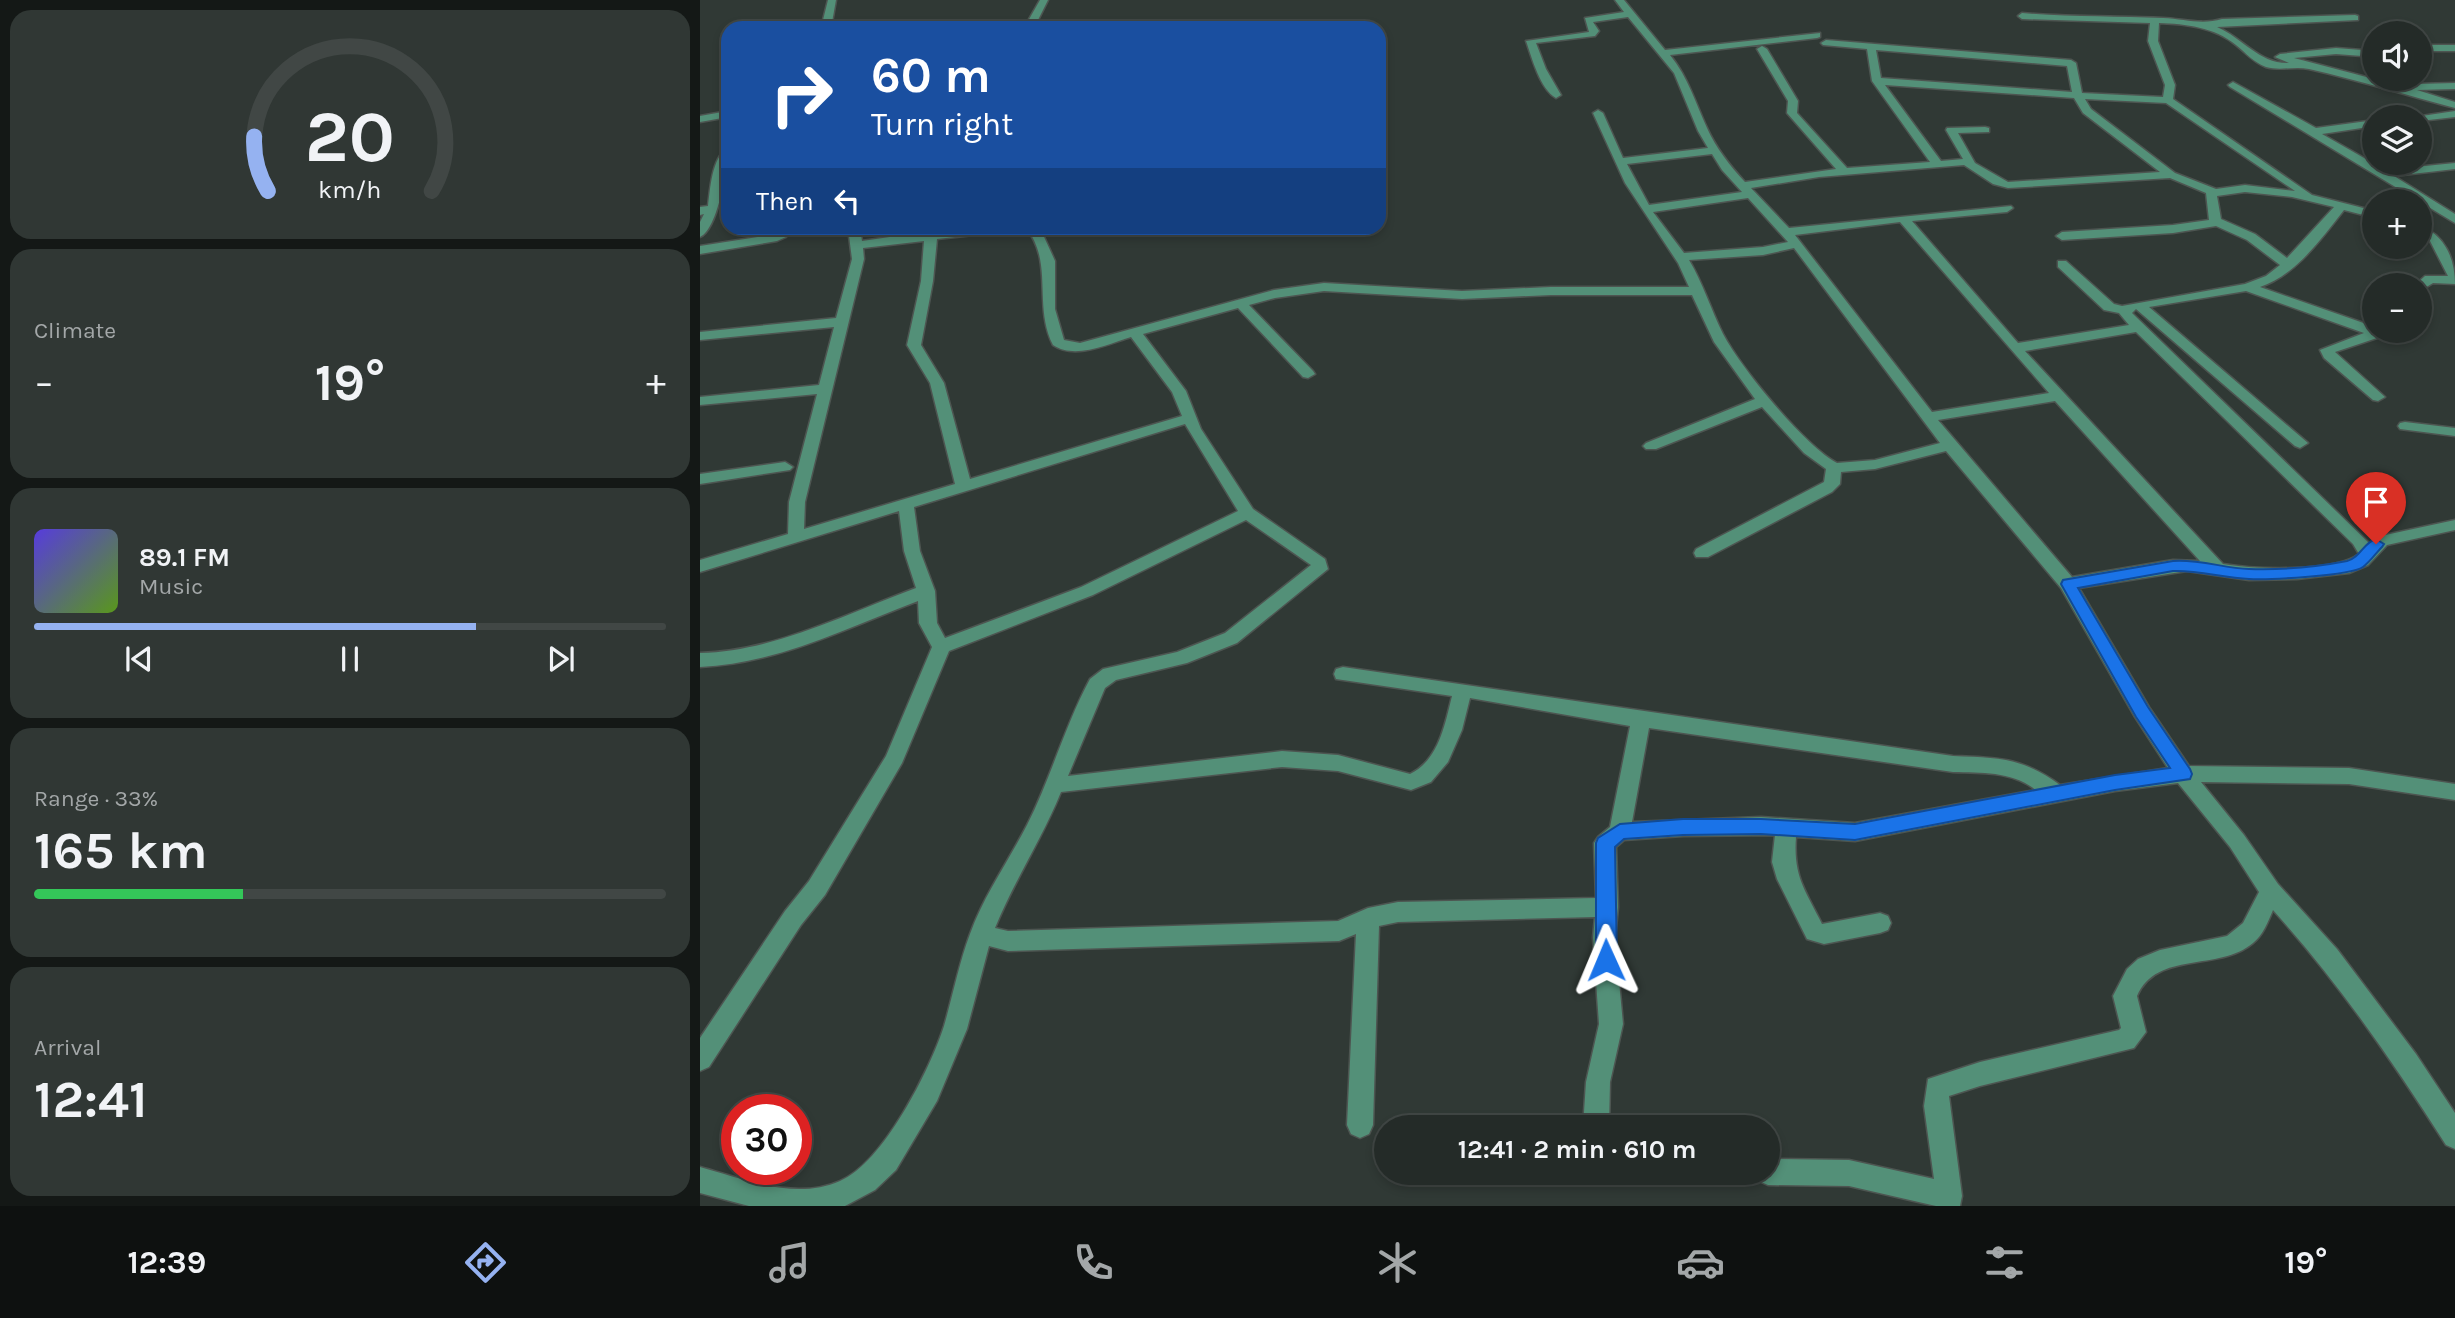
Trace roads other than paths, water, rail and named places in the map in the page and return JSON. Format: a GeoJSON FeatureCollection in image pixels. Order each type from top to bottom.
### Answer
{"type":"FeatureCollection","features":[{"type":"Feature","properties":{"kind":"street"},"geometry":{"type":"LineString","coordinates":[[828,21],[832,0]]}},
{"type":"Feature","properties":{"kind":"street"},"geometry":{"type":"LineString","coordinates":[[1033,21],[1044,0]]}},
{"type":"Feature","properties":{"kind":"street"},"geometry":{"type":"LineString","coordinates":[[1619,0],[1679,72],[1714,151],[1797,244],[1950,445],[2068,584],[2142,712],[2183,774],[2237,841],[2270,891],[2329,956],[2407,1062],[2455,1136]]}},
{"type":"Feature","properties":{"kind":"street"},"geometry":{"type":"LineString","coordinates":[[1556,95],[1541,69],[1531,41],[1592,34],[1594,31],[1588,20],[1628,14]]}},
{"type":"Feature","properties":{"kind":"street"},"geometry":{"type":"LineString","coordinates":[[2022,16],[2208,27],[2239,41],[2250,56],[2267,65],[2283,68],[2304,65]]}},
{"type":"Feature","properties":{"kind":"street"},"geometry":{"type":"LineString","coordinates":[[2208,27],[2222,22],[2355,18]]}},
{"type":"Feature","properties":{"kind":"street"},"geometry":{"type":"LineString","coordinates":[[2155,22],[2153,41],[2171,87],[2168,100]]}},
{"type":"Feature","properties":{"kind":"street"},"geometry":{"type":"LineString","coordinates":[[1662,53],[1817,35]]}},
{"type":"Feature","properties":{"kind":"street"},"geometry":{"type":"LineString","coordinates":[[1826,43],[2071,63],[2078,96],[2087,111],[2171,175],[2214,192],[2262,191],[2313,198],[2362,211]]}},
{"type":"Feature","properties":{"kind":"street"},"geometry":{"type":"LineString","coordinates":[[1871,46],[1877,81],[1937,163]]}},
{"type":"Feature","properties":{"kind":"street"},"geometry":{"type":"LineString","coordinates":[[2432,48],[2455,48]]}},
{"type":"Feature","properties":{"kind":"street"},"geometry":{"type":"LineString","coordinates":[[1762,49],[1793,101],[1793,113],[1844,172]]}},
{"type":"Feature","properties":{"kind":"street"},"geometry":{"type":"LineString","coordinates":[[2362,53],[2336,51],[2280,57],[2362,78]]}},
{"type":"Feature","properties":{"kind":"street"},"geometry":{"type":"LineString","coordinates":[[1877,81],[2168,100],[2313,198]]}},
{"type":"Feature","properties":{"kind":"street"},"geometry":{"type":"LineString","coordinates":[[2233,85],[2313,131],[2362,125]]}},
{"type":"Feature","properties":{"kind":"street"},"geometry":{"type":"LineString","coordinates":[[2432,87],[2455,86]]}},
{"type":"Feature","properties":{"kind":"street"},"geometry":{"type":"LineString","coordinates":[[2412,91],[2455,105]]}},
{"type":"Feature","properties":{"kind":"street"},"geometry":{"type":"LineString","coordinates":[[1598,113],[1619,162],[1647,209],[1683,257],[1726,352],[1765,400],[1822,461],[1834,467],[1864,466],[1950,445]]}},
{"type":"Feature","properties":{"kind":"street"},"geometry":{"type":"LineString","coordinates":[[2432,117],[2455,114]]}},
{"type":"Feature","properties":{"kind":"street"},"geometry":{"type":"LineString","coordinates":[[700,119],[721,115]]}},
{"type":"Feature","properties":{"kind":"street"},"geometry":{"type":"LineString","coordinates":[[1985,130],[1951,130],[1970,162],[1997,182],[2008,185],[2171,175]]}},
{"type":"Feature","properties":{"kind":"street"},"geometry":{"type":"LineString","coordinates":[[2313,131],[2312,134],[2362,162]]}},
{"type":"Feature","properties":{"kind":"street"},"geometry":{"type":"LineString","coordinates":[[1619,162],[1714,151]]}},
{"type":"Feature","properties":{"kind":"street"},"geometry":{"type":"LineString","coordinates":[[1647,209],[1844,172],[1970,162]]}},
{"type":"Feature","properties":{"kind":"street"},"geometry":{"type":"LineString","coordinates":[[2432,169],[2455,166]]}},
{"type":"Feature","properties":{"kind":"street"},"geometry":{"type":"LineString","coordinates":[[700,233],[721,170]]}},
{"type":"Feature","properties":{"kind":"street"},"geometry":{"type":"LineString","coordinates":[[2385,175],[2438,224],[2435,239],[2455,279],[2432,279]]}},
{"type":"Feature","properties":{"kind":"street"},"geometry":{"type":"LineString","coordinates":[[700,182],[717,178]]}},
{"type":"Feature","properties":{"kind":"street"},"geometry":{"type":"LineString","coordinates":[[2214,192],[2211,201],[2215,221]]}},
{"type":"Feature","properties":{"kind":"street"},"geometry":{"type":"LineString","coordinates":[[2062,264],[2109,307],[2124,311],[2139,305],[2247,287],[2271,279],[2288,265],[2341,205]]}},
{"type":"Feature","properties":{"kind":"street"},"geometry":{"type":"LineString","coordinates":[[1787,232],[2007,208]]}},
{"type":"Feature","properties":{"kind":"street"},"geometry":{"type":"LineString","coordinates":[[1903,218],[2015,348],[2219,571]]}},
{"type":"Feature","properties":{"kind":"street"},"geometry":{"type":"LineString","coordinates":[[2062,236],[2194,227],[2215,221],[2251,237],[2288,265]]}},
{"type":"Feature","properties":{"kind":"street"},"geometry":{"type":"LineString","coordinates":[[700,250],[780,235]]}},
{"type":"Feature","properties":{"kind":"street"},"geometry":{"type":"LineString","coordinates":[[796,536],[797,502],[817,431],[840,321],[858,259],[855,235]]}},
{"type":"Feature","properties":{"kind":"street"},"geometry":{"type":"LineString","coordinates":[[856,245],[931,235],[927,281],[914,345],[937,383],[964,487]]}},
{"type":"Feature","properties":{"kind":"street"},"geometry":{"type":"LineString","coordinates":[[1039,235],[1049,261],[1048,309],[1058,342],[1066,346],[1080,347],[1284,292],[1324,287],[1462,295],[1551,291],[1697,291]]}},
{"type":"Feature","properties":{"kind":"street"},"geometry":{"type":"LineString","coordinates":[[1683,257],[1763,251],[1797,244]]}},
{"type":"Feature","properties":{"kind":"street"},"geometry":{"type":"LineString","coordinates":[[2247,287],[2362,326]]}},
{"type":"Feature","properties":{"kind":"street"},"geometry":{"type":"LineString","coordinates":[[1240,303],[1308,374]]}},
{"type":"Feature","properties":{"kind":"street"},"geometry":{"type":"LineString","coordinates":[[2139,305],[2300,443]]}},
{"type":"Feature","properties":{"kind":"street"},"geometry":{"type":"LineString","coordinates":[[2124,311],[2127,318],[2368,546]]}},
{"type":"Feature","properties":{"kind":"street"},"geometry":{"type":"LineString","coordinates":[[700,336],[840,321]]}},
{"type":"Feature","properties":{"kind":"street"},"geometry":{"type":"LineString","coordinates":[[2015,348],[2138,328]]}},
{"type":"Feature","properties":{"kind":"street"},"geometry":{"type":"LineString","coordinates":[[700,1180],[783,1202],[815,1202],[845,1193],[866,1181],[887,1161],[928,1092],[955,1029],[981,934],[996,898],[1027,846],[1056,785],[1097,684],[1105,676],[1181,657],[1231,638],[1319,569],[1319,563],[1247,513],[1194,429],[1184,398],[1134,332]]}},
{"type":"Feature","properties":{"kind":"street"},"geometry":{"type":"LineString","coordinates":[[2362,338],[2327,350],[2329,355],[2378,397]]}},
{"type":"Feature","properties":{"kind":"street"},"geometry":{"type":"LineString","coordinates":[[700,401],[824,389]]}},
{"type":"Feature","properties":{"kind":"street"},"geometry":{"type":"LineString","coordinates":[[1928,416],[2059,396]]}},
{"type":"Feature","properties":{"kind":"street"},"geometry":{"type":"LineString","coordinates":[[1651,446],[1765,400]]}},
{"type":"Feature","properties":{"kind":"street"},"geometry":{"type":"LineString","coordinates":[[700,566],[1190,418]]}},
{"type":"Feature","properties":{"kind":"street"},"geometry":{"type":"LineString","coordinates":[[2405,426],[2455,432]]}},
{"type":"Feature","properties":{"kind":"street"},"geometry":{"type":"LineString","coordinates":[[700,479],[785,467]]}},
{"type":"Feature","properties":{"kind":"street"},"geometry":{"type":"LineString","coordinates":[[1702,553],[1826,488],[1832,484],[1834,467]]}},
{"type":"Feature","properties":{"kind":"street"},"geometry":{"type":"LineString","coordinates":[[905,506],[912,551],[926,591],[928,623],[941,647]]}},
{"type":"Feature","properties":{"kind":"street"},"geometry":{"type":"LineString","coordinates":[[700,1059],[793,918],[817,888],[895,758],[941,647],[1087,591],[1247,513]]}},
{"type":"Feature","properties":{"kind":"street"},"geometry":{"type":"LineString","coordinates":[[2068,584],[2187,565],[2249,574],[2297,573],[2356,565],[2368,546],[2396,537],[2455,525]]}},
{"type":"Feature","properties":{"kind":"street"},"geometry":{"type":"LineString","coordinates":[[700,660],[729,659],[768,651],[926,591]]}},
{"type":"Feature","properties":{"kind":"street"},"geometry":{"type":"LineString","coordinates":[[1343,674],[1953,764],[2001,766],[2028,772],[2057,794]]}},
{"type":"Feature","properties":{"kind":"street"},"geometry":{"type":"LineString","coordinates":[[1056,785],[1282,759],[1338,763],[1410,782],[1420,778],[1445,753],[1463,690]]}},
{"type":"Feature","properties":{"kind":"street"},"geometry":{"type":"LineString","coordinates":[[1620,832],[1641,720]]}},
{"type":"Feature","properties":{"kind":"street"},"geometry":{"type":"LineString","coordinates":[[1597,1115],[1598,1082],[1611,1024],[1604,938],[1607,907],[1605,843],[1620,832],[1683,827],[1855,832],[2057,794],[2183,774],[2349,776],[2455,792]]}},
{"type":"Feature","properties":{"kind":"street"},"geometry":{"type":"LineString","coordinates":[[1786,828],[1783,862],[1788,879],[1815,932],[1824,934],[1880,923]]}},
{"type":"Feature","properties":{"kind":"street"},"geometry":{"type":"LineString","coordinates":[[1780,1172],[1849,1173],[1949,1201],[1936,1106],[1937,1088],[1980,1074],[2126,1040],[2134,1032],[2125,996],[2135,976],[2150,965],[2224,947],[2246,936],[2259,918],[2270,891]]}},
{"type":"Feature","properties":{"kind":"street"},"geometry":{"type":"LineString","coordinates":[[981,934],[1008,941],[1317,932],[1339,931],[1368,918],[1398,912],[1607,907]]}},
{"type":"Feature","properties":{"kind":"street"},"geometry":{"type":"LineString","coordinates":[[1360,1125],[1368,918]]}}]}
